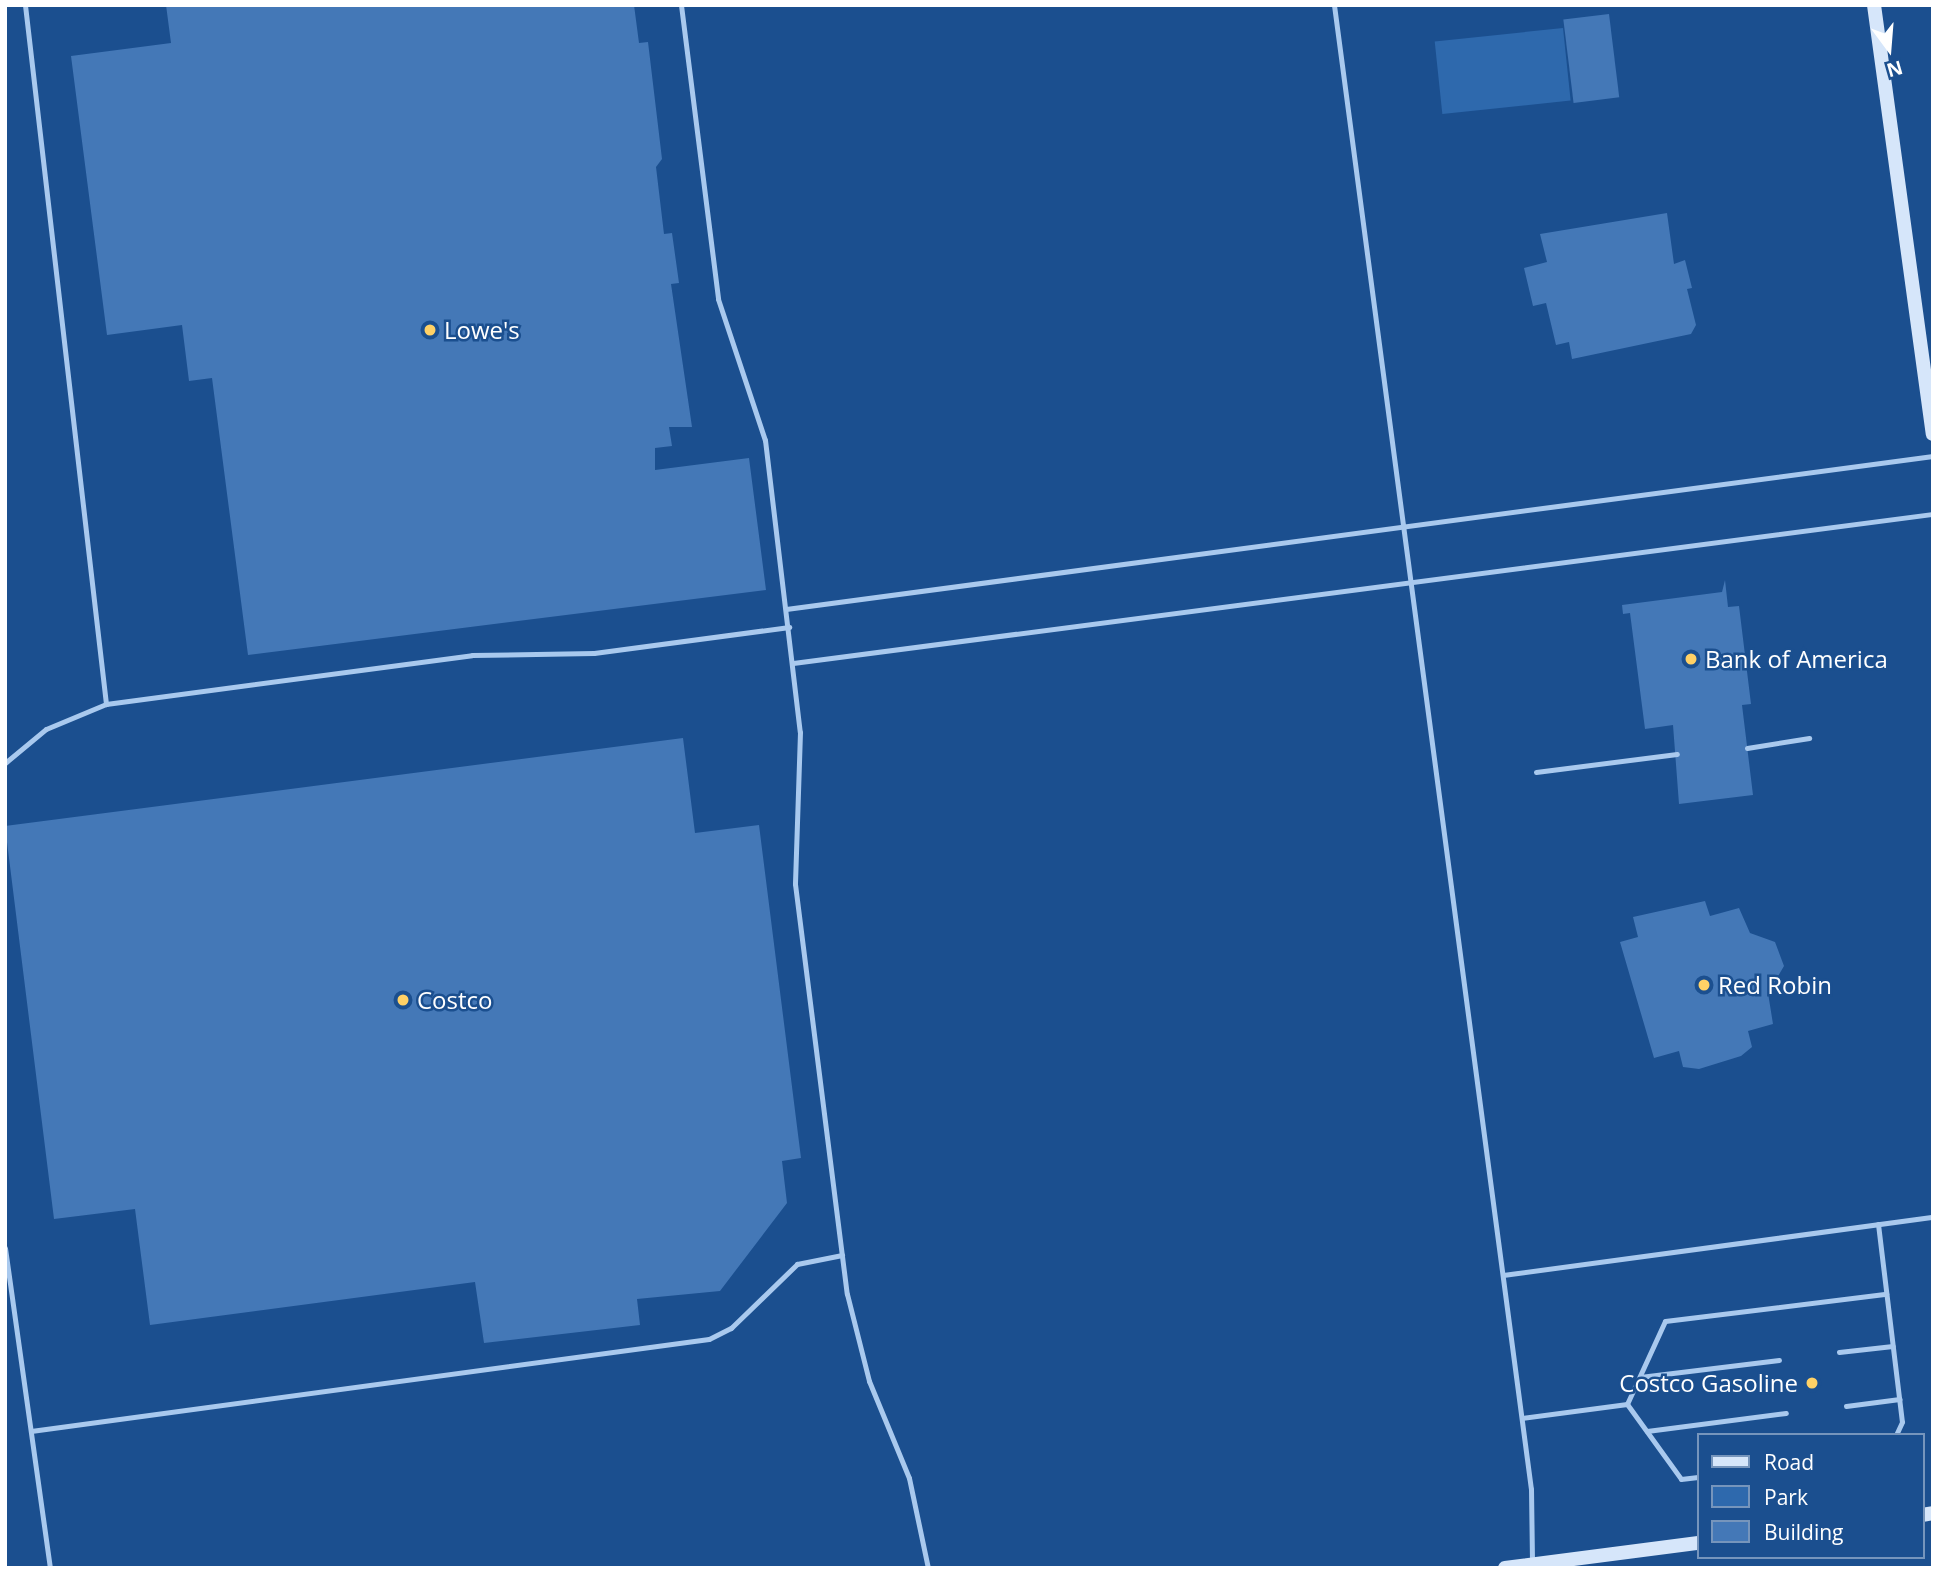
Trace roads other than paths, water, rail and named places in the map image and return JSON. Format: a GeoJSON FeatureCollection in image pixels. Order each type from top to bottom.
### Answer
{"type":"FeatureCollection","features":[{"type":"Feature","properties":{"kind":"main road"},"geometry":{"type":"LineString","coordinates":[[1874,5],[1933,434]]}},
{"type":"Feature","properties":{"kind":"main road"},"geometry":{"type":"LineString","coordinates":[[1505,1568],[1696,1543]]}},
{"type":"Feature","properties":{"kind":"lane"},"geometry":{"type":"LineString","coordinates":[[25,5],[106,704]]}},
{"type":"Feature","properties":{"kind":"lane"},"geometry":{"type":"LineString","coordinates":[[681,5],[718,299],[765,440],[800,732],[795,884],[855,1339],[909,1478],[928,1568]]}},
{"type":"Feature","properties":{"kind":"lane"},"geometry":{"type":"LineString","coordinates":[[1334,5],[1522,1418],[1532,1564]]}},
{"type":"Feature","properties":{"kind":"lane"},"geometry":{"type":"LineString","coordinates":[[786,609],[1933,456]]}},
{"type":"Feature","properties":{"kind":"lane"},"geometry":{"type":"LineString","coordinates":[[793,663],[1933,514]]}},
{"type":"Feature","properties":{"kind":"lane"},"geometry":{"type":"LineString","coordinates":[[5,763],[57,722],[106,704],[472,655],[594,653],[789,627]]}},
{"type":"Feature","properties":{"kind":"lane"},"geometry":{"type":"LineString","coordinates":[[1747,748],[1809,738]]}},
{"type":"Feature","properties":{"kind":"lane"},"geometry":{"type":"LineString","coordinates":[[1536,772],[1676,754]]}},
{"type":"Feature","properties":{"kind":"lane"},"geometry":{"type":"LineString","coordinates":[[1503,1275],[1933,1217]]}},
{"type":"Feature","properties":{"kind":"lane"},"geometry":{"type":"LineString","coordinates":[[1878,1224],[1899,1399],[1896,1433]]}},
{"type":"Feature","properties":{"kind":"lane"},"geometry":{"type":"LineString","coordinates":[[5,1248],[50,1568]]}},
{"type":"Feature","properties":{"kind":"lane"},"geometry":{"type":"LineString","coordinates":[[31,1431],[709,1339],[731,1328],[797,1264],[842,1255]]}},
{"type":"Feature","properties":{"kind":"lane"},"geometry":{"type":"LineString","coordinates":[[1627,1404],[1665,1321],[1886,1294]]}},
{"type":"Feature","properties":{"kind":"lane"},"geometry":{"type":"LineString","coordinates":[[1839,1352],[1893,1346]]}},
{"type":"Feature","properties":{"kind":"lane"},"geometry":{"type":"LineString","coordinates":[[1640,1377],[1779,1360]]}},
{"type":"Feature","properties":{"kind":"lane"},"geometry":{"type":"LineString","coordinates":[[1846,1406],[1899,1399]]}},
{"type":"Feature","properties":{"kind":"lane"},"geometry":{"type":"LineString","coordinates":[[1522,1418],[1627,1404]]}},
{"type":"Feature","properties":{"kind":"lane"},"geometry":{"type":"LineString","coordinates":[[1627,1404],[1681,1479],[1696,1476]]}},
{"type":"Feature","properties":{"kind":"lane"},"geometry":{"type":"LineString","coordinates":[[1647,1431],[1786,1413]]}},
{"type":"Feature","properties":{"kind":"place","name":"Lowe's"},"geometry":{"type":"Point","coordinates":[430,330]}},
{"type":"Feature","properties":{"kind":"place","name":"Bank of America"},"geometry":{"type":"Point","coordinates":[1691,659]}},
{"type":"Feature","properties":{"kind":"place","name":"Red Robin"},"geometry":{"type":"Point","coordinates":[1704,985]}},
{"type":"Feature","properties":{"kind":"place","name":"Costco"},"geometry":{"type":"Point","coordinates":[403,1000]}},
{"type":"Feature","properties":{"kind":"place","name":"Costco Gasoline"},"geometry":{"type":"Point","coordinates":[1812,1383]}}]}
